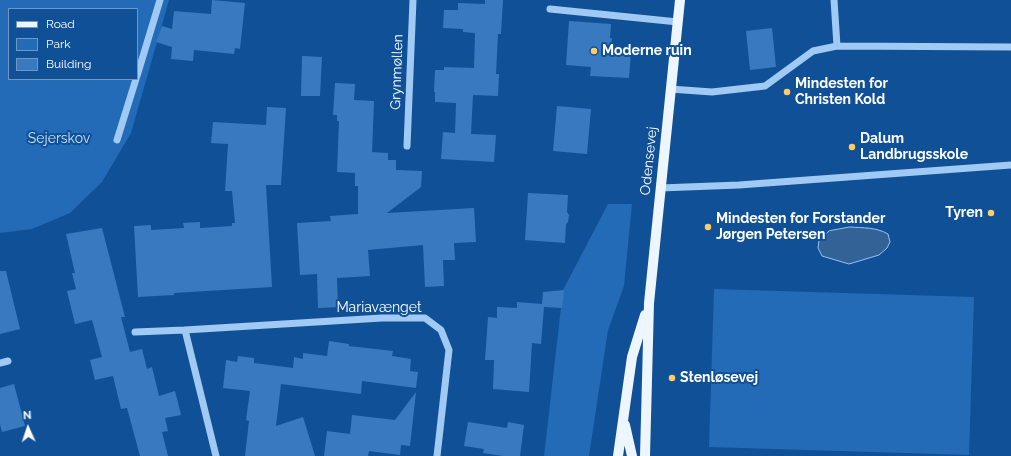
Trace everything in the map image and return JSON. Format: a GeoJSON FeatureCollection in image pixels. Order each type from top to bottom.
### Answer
{"type":"FeatureCollection","features":[{"type":"Feature","properties":{"kind":"main road","name":"Odensevej"},"geometry":{"type":"LineString","coordinates":[[645,456],[649,303],[680,0]]}},
{"type":"Feature","properties":{"kind":"main road","name":"Odensevej"},"geometry":{"type":"LineString","coordinates":[[618,456],[632,358],[649,303]]}},
{"type":"Feature","properties":{"kind":"main road"},"geometry":{"type":"LineString","coordinates":[[623,417],[632,456]]}},
{"type":"Feature","properties":{"kind":"street"},"geometry":{"type":"LineString","coordinates":[[138,73],[160,0]]}},
{"type":"Feature","properties":{"kind":"street","name":"Grynmøllen"},"geometry":{"type":"LineString","coordinates":[[406,146],[413,0]]}},
{"type":"Feature","properties":{"kind":"street"},"geometry":{"type":"LineString","coordinates":[[834,0],[837,46]]}},
{"type":"Feature","properties":{"kind":"street"},"geometry":{"type":"LineString","coordinates":[[550,9],[678,22]]}},
{"type":"Feature","properties":{"kind":"street"},"geometry":{"type":"LineString","coordinates":[[670,89],[712,92],[765,86],[813,51],[837,46],[1011,47]]}},
{"type":"Feature","properties":{"kind":"street"},"geometry":{"type":"LineString","coordinates":[[118,140],[136,80]]}},
{"type":"Feature","properties":{"kind":"street"},"geometry":{"type":"LineString","coordinates":[[660,188],[739,185],[1011,165]]}},
{"type":"Feature","properties":{"kind":"street","name":"Mariavænget"},"geometry":{"type":"LineString","coordinates":[[135,332],[382,318],[425,318],[441,330],[449,350],[437,456]]}},
{"type":"Feature","properties":{"kind":"street"},"geometry":{"type":"LineString","coordinates":[[185,330],[216,456]]}},
{"type":"Feature","properties":{"kind":"street"},"geometry":{"type":"LineString","coordinates":[[0,363],[8,361]]}},
{"type":"Feature","properties":{"kind":"green space","name":"Sejerskov"},"geometry":{"type":"Polygon","coordinates":[[[0,0],[169,0],[131,133],[102,182],[70,213],[32,229],[0,233],[0,0]]]}},
{"type":"Feature","properties":{"kind":"green space"},"geometry":{"type":"Polygon","coordinates":[[[608,204],[632,204],[624,286],[608,330],[589,456],[544,456],[563,290],[608,204]]]}},
{"type":"Feature","properties":{"kind":"green space"},"geometry":{"type":"Polygon","coordinates":[[[714,289],[974,297],[969,455],[709,447],[714,289]]]}},
{"type":"Feature","properties":{"kind":"shaded area"},"geometry":{"type":"Polygon","coordinates":[[[850,227],[879,230],[888,234],[890,242],[887,248],[879,255],[849,264],[822,256],[818,248],[819,240],[829,231],[850,227]]]}},
{"type":"Feature","properties":{"kind":"building"},"geometry":{"type":"Polygon","coordinates":[[[212,0],[245,3],[240,49],[235,48],[234,54],[194,50],[193,61],[171,59],[172,47],[156,42],[162,26],[172,29],[174,11],[211,14],[212,0]]]}},
{"type":"Feature","properties":{"kind":"building"},"geometry":{"type":"Polygon","coordinates":[[[485,0],[503,0],[501,34],[498,34],[496,74],[499,74],[498,96],[473,95],[471,134],[496,135],[494,162],[441,159],[443,132],[455,133],[456,103],[435,102],[435,70],[444,70],[444,67],[474,68],[475,33],[463,32],[463,29],[443,28],[444,10],[458,10],[458,3],[485,4],[485,0]]]}},
{"type":"Feature","properties":{"kind":"building","name":"Moderne ruin"},"geometry":{"type":"Polygon","coordinates":[[[569,21],[611,24],[611,50],[631,52],[629,78],[590,76],[591,67],[566,65],[569,21]]]}},
{"type":"Feature","properties":{"kind":"building"},"geometry":{"type":"Polygon","coordinates":[[[772,28],[776,67],[750,70],[746,31],[772,28]]]}},
{"type":"Feature","properties":{"kind":"building"},"geometry":{"type":"Polygon","coordinates":[[[302,56],[322,57],[320,96],[301,96],[302,56]]]}},
{"type":"Feature","properties":{"kind":"building"},"geometry":{"type":"Polygon","coordinates":[[[335,83],[355,84],[354,100],[374,101],[372,152],[388,153],[388,160],[396,160],[396,170],[422,171],[421,187],[387,213],[474,208],[476,242],[454,243],[455,260],[443,260],[444,286],[425,287],[423,245],[368,250],[370,276],[337,278],[338,307],[318,308],[317,274],[300,275],[297,223],[331,221],[330,216],[358,214],[358,186],[355,186],[355,173],[337,172],[339,121],[337,121],[337,115],[333,115],[335,83]]]}},
{"type":"Feature","properties":{"kind":"building"},"geometry":{"type":"Polygon","coordinates":[[[557,106],[591,109],[587,154],[553,151],[557,106]]]}},
{"type":"Feature","properties":{"kind":"building"},"geometry":{"type":"Polygon","coordinates":[[[267,107],[286,108],[281,185],[266,185],[272,287],[174,293],[174,295],[138,297],[134,226],[151,225],[151,230],[184,228],[183,223],[200,222],[200,228],[232,226],[232,223],[235,223],[232,191],[225,191],[228,144],[211,143],[213,122],[266,125],[267,107]]]}},
{"type":"Feature","properties":{"kind":"building"},"geometry":{"type":"Polygon","coordinates":[[[528,193],[568,195],[567,212],[569,215],[568,222],[566,224],[565,243],[525,240],[528,193]]]}},
{"type":"Feature","properties":{"kind":"building"},"geometry":{"type":"Polygon","coordinates":[[[102,228],[125,317],[121,317],[130,352],[142,349],[147,369],[152,367],[159,396],[175,391],[181,415],[165,418],[168,431],[162,432],[168,456],[140,456],[127,408],[121,409],[113,376],[95,380],[90,360],[102,357],[92,320],[75,324],[67,291],[76,289],[72,273],[75,273],[66,234],[102,228]]]}},
{"type":"Feature","properties":{"kind":"building"},"geometry":{"type":"Polygon","coordinates":[[[0,271],[6,271],[20,329],[0,334],[0,271]]]}},
{"type":"Feature","properties":{"kind":"building"},"geometry":{"type":"Polygon","coordinates":[[[564,290],[562,308],[544,307],[541,344],[532,343],[529,392],[493,389],[494,360],[485,360],[488,317],[497,318],[497,307],[517,308],[517,302],[542,304],[543,292],[564,290]]]}},
{"type":"Feature","properties":{"kind":"building"},"geometry":{"type":"Polygon","coordinates":[[[329,341],[349,344],[349,346],[393,351],[392,356],[411,359],[410,371],[418,372],[416,388],[362,381],[361,394],[281,384],[276,426],[303,417],[315,456],[245,456],[249,421],[246,420],[250,391],[223,388],[226,360],[237,362],[238,356],[254,358],[254,363],[293,368],[294,357],[303,359],[303,353],[327,356],[329,341]]]}},
{"type":"Feature","properties":{"kind":"building"},"geometry":{"type":"Polygon","coordinates":[[[14,384],[25,426],[2,432],[0,424],[0,388],[14,384]]]}},
{"type":"Feature","properties":{"kind":"building"},"geometry":{"type":"Polygon","coordinates":[[[416,392],[410,446],[401,445],[400,455],[369,451],[368,456],[324,456],[327,431],[350,434],[352,415],[395,420],[416,392]]]}},
{"type":"Feature","properties":{"kind":"building"},"geometry":{"type":"Polygon","coordinates":[[[468,422],[507,428],[508,422],[524,425],[520,456],[503,456],[483,453],[484,449],[464,446],[468,422]]]}},
{"type":"Feature","properties":{"kind":"place","name":"Moderne ruin"},"geometry":{"type":"Point","coordinates":[594,51]}},
{"type":"Feature","properties":{"kind":"place","name":"Mindesten for Christen Kold"},"geometry":{"type":"Point","coordinates":[787,92]}},
{"type":"Feature","properties":{"kind":"place","name":"Dalum Landbrugsskole"},"geometry":{"type":"Point","coordinates":[852,147]}},
{"type":"Feature","properties":{"kind":"place","name":"Tyren"},"geometry":{"type":"Point","coordinates":[991,213]}},
{"type":"Feature","properties":{"kind":"place","name":"Mindesten for Forstander Jørgen Petersen"},"geometry":{"type":"Point","coordinates":[708,227]}},
{"type":"Feature","properties":{"kind":"place","name":"Stenløsevej"},"geometry":{"type":"Point","coordinates":[672,378]}}]}
